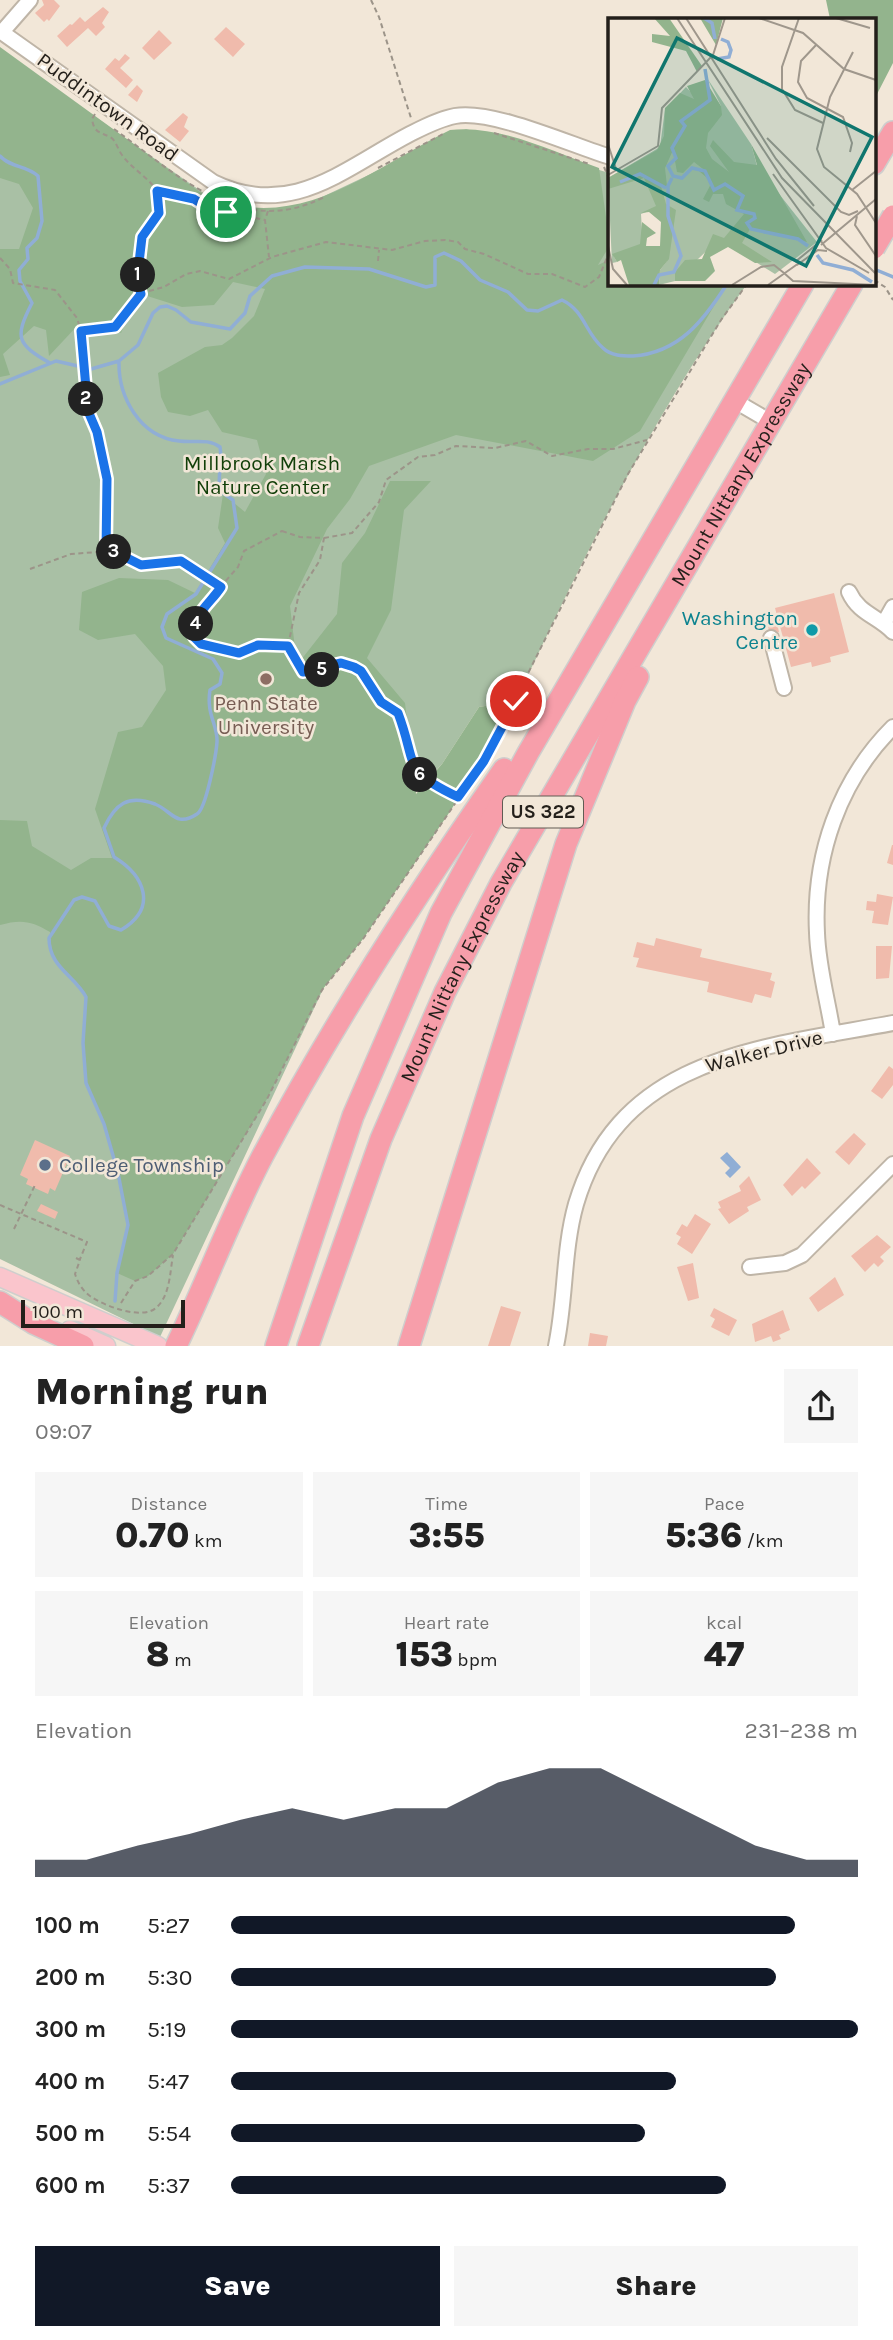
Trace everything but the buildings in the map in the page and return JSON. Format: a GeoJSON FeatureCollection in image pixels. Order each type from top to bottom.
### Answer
{"type":"FeatureCollection","features":[{"type":"Feature","properties":{"kind":"highway"},"geometry":{"type":"LineString","coordinates":[[876,161],[893,132]]}},
{"type":"Feature","properties":{"kind":"highway"},"geometry":{"type":"LineString","coordinates":[[876,245],[893,216]]}},
{"type":"Feature","properties":{"kind":"highway","name":"Mount Nittany Expressway"},"geometry":{"type":"LineString","coordinates":[[308,1346],[381,1139],[445,992],[502,883],[851,285]]}},
{"type":"Feature","properties":{"kind":"highway","name":"Mount Nittany Expressway"},"geometry":{"type":"LineString","coordinates":[[276,1346],[346,1134],[415,967],[479,840],[800,287]]}},
{"type":"Feature","properties":{"kind":"highway"},"geometry":{"type":"LineString","coordinates":[[409,1346],[566,844],[625,702],[778,428],[816,348]]}},
{"type":"Feature","properties":{"kind":"highway"},"geometry":{"type":"LineString","coordinates":[[176,1346],[261,1159],[354,996],[522,745],[614,590],[670,511]]}},
{"type":"Feature","properties":{"kind":"highway"},"geometry":{"type":"LineString","coordinates":[[0,1300],[33,1323],[83,1346]]}},
{"type":"Feature","properties":{"kind":"main road"},"geometry":{"type":"LineString","coordinates":[[0,1278],[158,1346]]}},
{"type":"Feature","properties":{"kind":"main road"},"geometry":{"type":"LineString","coordinates":[[0,1300],[106,1346]]}},
{"type":"Feature","properties":{"kind":"street"},"geometry":{"type":"LineString","coordinates":[[1,31],[30,0]]}},
{"type":"Feature","properties":{"kind":"street","name":"Puddintown Road"},"geometry":{"type":"LineString","coordinates":[[1,31],[192,168],[230,190],[247,195],[266,198],[298,192],[424,127],[456,116],[489,118],[608,156]]}},
{"type":"Feature","properties":{"kind":"street"},"geometry":{"type":"LineString","coordinates":[[735,401],[771,422]]}},
{"type":"Feature","properties":{"kind":"street"},"geometry":{"type":"LineString","coordinates":[[849,592],[863,612],[889,628],[893,607]]}},
{"type":"Feature","properties":{"kind":"street"},"geometry":{"type":"LineString","coordinates":[[771,638],[784,688]]}},
{"type":"Feature","properties":{"kind":"street","name":"Walker Drive"},"geometry":{"type":"LineString","coordinates":[[556,1346],[562,1318],[570,1228],[582,1187],[606,1143],[640,1102],[705,1063],[833,1034],[817,934],[817,887],[825,844],[852,779],[893,727]]}},
{"type":"Feature","properties":{"kind":"street"},"geometry":{"type":"LineString","coordinates":[[833,1034],[893,1023]]}},
{"type":"Feature","properties":{"kind":"street"},"geometry":{"type":"LineString","coordinates":[[750,1267],[785,1263],[802,1255],[893,1164]]}},
{"type":"Feature","properties":{"kind":"path"},"geometry":{"type":"LineString","coordinates":[[371,0],[413,124]]}},
{"type":"Feature","properties":{"kind":"path"},"geometry":{"type":"LineString","coordinates":[[100,116],[95,113],[92,119],[100,135],[111,138],[126,161],[146,176],[157,191],[159,213],[142,237],[137,280],[141,294]]}},
{"type":"Feature","properties":{"kind":"path"},"geometry":{"type":"LineString","coordinates":[[112,127],[204,195],[223,203],[269,210],[303,205],[329,194]]}},
{"type":"Feature","properties":{"kind":"path"},"geometry":{"type":"LineString","coordinates":[[376,169],[450,130]]}},
{"type":"Feature","properties":{"kind":"path"},"geometry":{"type":"LineString","coordinates":[[491,132],[608,170]]}},
{"type":"Feature","properties":{"kind":"path"},"geometry":{"type":"LineString","coordinates":[[157,191],[194,199],[217,214],[226,212],[265,220]]}},
{"type":"Feature","properties":{"kind":"path"},"geometry":{"type":"LineString","coordinates":[[269,210],[265,220],[270,258]]}},
{"type":"Feature","properties":{"kind":"path"},"geometry":{"type":"LineString","coordinates":[[81,331],[108,330],[117,325],[141,294],[195,272],[229,279],[243,276],[270,258],[326,242],[397,250],[429,240],[455,242],[528,274],[552,274],[584,287],[593,284],[599,277],[608,255]]}},
{"type":"Feature","properties":{"kind":"path"},"geometry":{"type":"LineString","coordinates":[[378,261],[379,248]]}},
{"type":"Feature","properties":{"kind":"path"},"geometry":{"type":"LineString","coordinates":[[0,258],[9,269],[13,283],[55,290],[77,318],[81,331],[88,411],[97,432],[107,479],[106,551]]}},
{"type":"Feature","properties":{"kind":"path"},"geometry":{"type":"LineString","coordinates":[[876,280],[885,287],[893,300]]}},
{"type":"Feature","properties":{"kind":"path"},"geometry":{"type":"LineString","coordinates":[[121,1303],[135,1281],[148,1276],[173,1254],[267,1099],[322,990],[363,939],[500,733],[597,532],[648,440],[714,331],[746,285]]}},
{"type":"Feature","properties":{"kind":"path"},"geometry":{"type":"LineString","coordinates":[[288,646],[258,645],[239,653],[201,644],[194,637],[194,627],[205,604],[237,567],[244,551],[273,534],[282,531],[299,537],[324,538],[352,533],[379,502],[386,480],[418,457],[435,455],[456,446],[495,448],[522,440],[547,454],[559,456],[588,449],[613,449],[648,440]]}},
{"type":"Feature","properties":{"kind":"path"},"geometry":{"type":"LineString","coordinates":[[324,538],[320,560],[299,593],[288,646],[303,672],[341,663],[361,671],[381,702],[398,713],[414,768],[423,779],[458,797]]}},
{"type":"Feature","properties":{"kind":"path"},"geometry":{"type":"LineString","coordinates":[[30,569],[71,554],[113,551],[141,565],[181,561],[221,587]]}},
{"type":"Feature","properties":{"kind":"path"},"geometry":{"type":"LineString","coordinates":[[14,1229],[36,1183]]}},
{"type":"Feature","properties":{"kind":"path"},"geometry":{"type":"LineString","coordinates":[[0,1205],[87,1242],[78,1259],[75,1274],[80,1287],[102,1303],[146,1313],[154,1310],[165,1296],[173,1254]]}},
{"type":"Feature","properties":{"kind":"green space"},"geometry":{"type":"Polygon","coordinates":[[[826,0],[893,0],[893,63],[876,96],[876,18],[830,18],[826,0]]]}},
{"type":"Feature","properties":{"kind":"green space","name":"Millbrook Marsh Nature Center"},"geometry":{"type":"Polygon","coordinates":[[[0,47],[204,195],[238,206],[271,208],[302,203],[361,179],[450,130],[487,131],[526,141],[599,168],[608,248],[598,265],[608,260],[608,285],[726,285],[640,431],[593,461],[456,435],[369,466],[350,499],[327,529],[290,606],[297,665],[337,614],[342,563],[365,533],[390,481],[431,481],[404,510],[391,610],[367,658],[405,703],[416,794],[442,764],[479,707],[516,701],[451,810],[363,939],[322,990],[267,1099],[173,1254],[148,1276],[135,1281],[117,1273],[128,1225],[118,1173],[104,1124],[86,1083],[83,1043],[86,997],[52,955],[50,932],[26,922],[0,925],[0,820],[27,821],[32,846],[71,870],[91,858],[112,858],[95,809],[118,732],[142,727],[166,690],[163,666],[135,634],[98,640],[79,630],[82,592],[119,578],[168,580],[195,593],[225,543],[218,528],[223,494],[245,512],[266,474],[257,440],[222,432],[208,410],[190,416],[168,412],[161,397],[158,373],[205,347],[222,345],[232,338],[254,316],[265,289],[233,282],[214,305],[182,307],[141,294],[121,333],[108,327],[79,324],[49,356],[46,330],[34,326],[3,354],[10,375],[0,377],[0,249],[19,249],[33,208],[19,184],[0,178],[0,47]]]}},
{"type":"Feature","properties":{"kind":"green space","name":"Millbrook Marsh Nature Center"},"geometry":{"type":"Polygon","coordinates":[[[0,50],[205,194],[247,211],[286,214],[466,129],[608,173],[608,285],[712,307],[726,285],[746,285],[681,383],[622,487],[567,593],[516,701],[479,707],[442,764],[415,793],[160,1337],[0,1259],[0,50]]]}},
{"type":"Feature","properties":{"kind":"water"},"geometry":{"type":"Polygon","coordinates":[[[727,1152],[741,1167],[730,1178],[725,1173],[730,1168],[720,1158],[727,1152]]]}},
{"type":"Feature","properties":{"kind":"waterway"},"geometry":{"type":"LineString","coordinates":[[0,156],[38,176],[42,221],[37,238],[27,248],[28,259],[19,270],[20,281],[32,303],[21,332],[25,345],[50,363]]}},
{"type":"Feature","properties":{"kind":"waterway"},"geometry":{"type":"LineString","coordinates":[[115,1301],[117,1273],[128,1225],[118,1173],[104,1124],[86,1083],[83,1043],[86,997],[58,964],[50,948],[49,938],[74,900],[82,897],[95,901],[109,926],[121,930],[140,912],[143,902],[140,883],[133,873],[114,857],[104,828],[118,807],[130,801],[146,801],[161,807],[174,817],[184,819],[197,814],[204,802],[217,742],[209,699],[210,690],[220,684],[222,673],[213,659],[166,638],[162,627],[167,614],[196,594],[237,528],[233,500],[220,491],[220,447],[206,442],[165,438],[153,432],[134,413],[127,401],[122,388],[119,361],[138,345],[153,313],[160,307],[167,306],[176,310],[191,322],[230,329],[245,313],[250,296],[272,276],[305,267],[369,269],[426,287],[435,285],[435,257],[444,253],[461,261],[480,280],[508,292],[527,310],[538,311],[562,300],[576,310],[592,336],[606,351],[625,356],[649,354],[677,341],[699,322],[726,285]]}},
{"type":"Feature","properties":{"kind":"waterway"},"geometry":{"type":"LineString","coordinates":[[876,270],[893,277]]}},
{"type":"Feature","properties":{"kind":"waterway"},"geometry":{"type":"LineString","coordinates":[[0,384],[56,361],[91,369],[119,361]]}},
{"type":"Feature","properties":{"kind":"place","name":"Washington Centre"},"geometry":{"type":"Point","coordinates":[812,630]}},
{"type":"Feature","properties":{"kind":"place","name":"Penn State University"},"geometry":{"type":"Point","coordinates":[266,679]}},
{"type":"Feature","properties":{"kind":"place","name":"College Township"},"geometry":{"type":"Point","coordinates":[45,1165]}},
{"type":"Feature","properties":{"kind":"route"},"geometry":{"type":"LineString","coordinates":[[226,212],[217,214],[194,199],[157,191],[159,213],[142,237],[137,280],[141,294],[115,327],[97,327],[81,331],[88,411],[97,432],[107,479],[106,551],[113,551],[141,565],[181,561],[221,587],[205,604],[194,627],[194,637],[201,644],[232,649],[239,653],[258,645],[288,646],[298,668],[303,672],[314,672],[341,663],[361,671],[381,702],[398,713],[414,768],[423,779],[458,797],[484,761],[516,701]]}}]}
